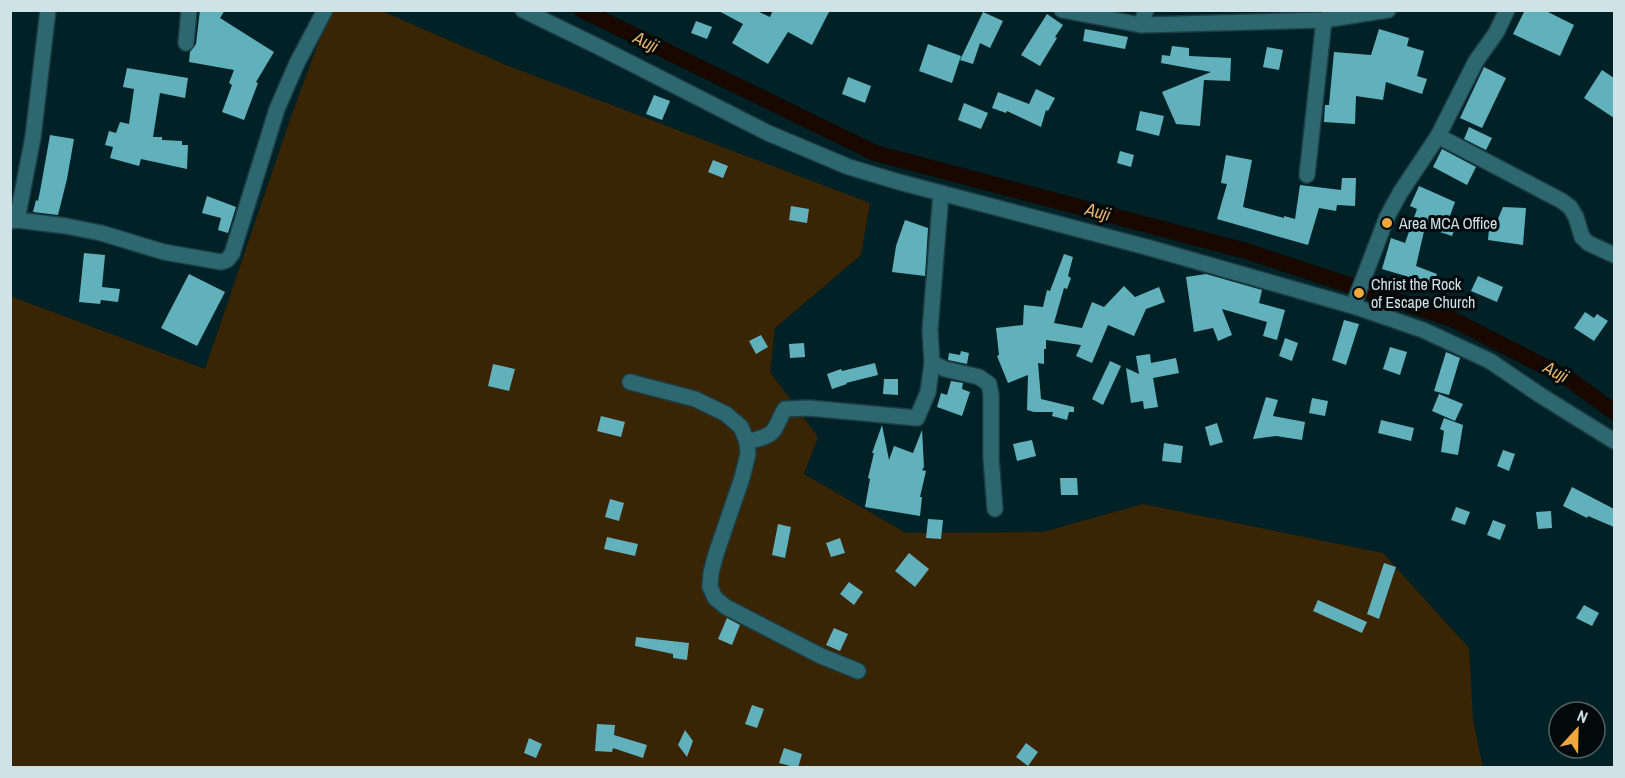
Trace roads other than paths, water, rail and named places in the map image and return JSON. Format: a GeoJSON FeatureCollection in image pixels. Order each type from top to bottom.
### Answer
{"type":"FeatureCollection","features":[{"type":"Feature","properties":{"kind":"street"},"geometry":{"type":"LineString","coordinates":[[48,10],[33,138],[14,221],[66,226],[101,233],[164,252],[221,262],[227,260],[232,254],[277,109],[297,63],[325,10]]}},
{"type":"Feature","properties":{"kind":"street"},"geometry":{"type":"LineString","coordinates":[[186,43],[189,10]]}},
{"type":"Feature","properties":{"kind":"street"},"geometry":{"type":"LineString","coordinates":[[523,10],[768,134],[849,167],[1355,302],[1490,361],[1614,441]]}},
{"type":"Feature","properties":{"kind":"street"},"geometry":{"type":"LineString","coordinates":[[1062,10],[1144,18],[1324,20],[1388,10]]}},
{"type":"Feature","properties":{"kind":"street"},"geometry":{"type":"LineString","coordinates":[[1355,302],[1387,217],[1438,136],[1476,61],[1496,33],[1507,10]]}},
{"type":"Feature","properties":{"kind":"street"},"geometry":{"type":"LineString","coordinates":[[1307,175],[1324,20]]}},
{"type":"Feature","properties":{"kind":"street"},"geometry":{"type":"LineString","coordinates":[[1438,136],[1562,201],[1570,207],[1576,217],[1582,237],[1588,243],[1614,255]]}},
{"type":"Feature","properties":{"kind":"street"},"geometry":{"type":"LineString","coordinates":[[747,442],[767,436],[774,429],[785,409],[809,408],[917,418],[928,392],[932,363],[930,330],[941,193]]}},
{"type":"Feature","properties":{"kind":"street"},"geometry":{"type":"LineString","coordinates":[[932,363],[945,369],[979,377],[989,384],[995,509]]}},
{"type":"Feature","properties":{"kind":"street"},"geometry":{"type":"LineString","coordinates":[[630,382],[695,399],[726,414],[741,427],[747,442],[748,454],[742,478],[711,573],[710,587],[715,598],[726,607],[821,656],[858,671]]}},
{"type":"Feature","properties":{"kind":"waterway","name":"Auji"},"geometry":{"type":"LineString","coordinates":[[582,10],[875,153],[1246,251],[1452,319],[1569,379],[1614,412]]}},
{"type":"Feature","properties":{"kind":"place","name":"Area MCA Office"},"geometry":{"type":"Point","coordinates":[1387,223]}},
{"type":"Feature","properties":{"kind":"place","name":"Christ the Rock of Escape Church"},"geometry":{"type":"Point","coordinates":[1359,293]}}]}
